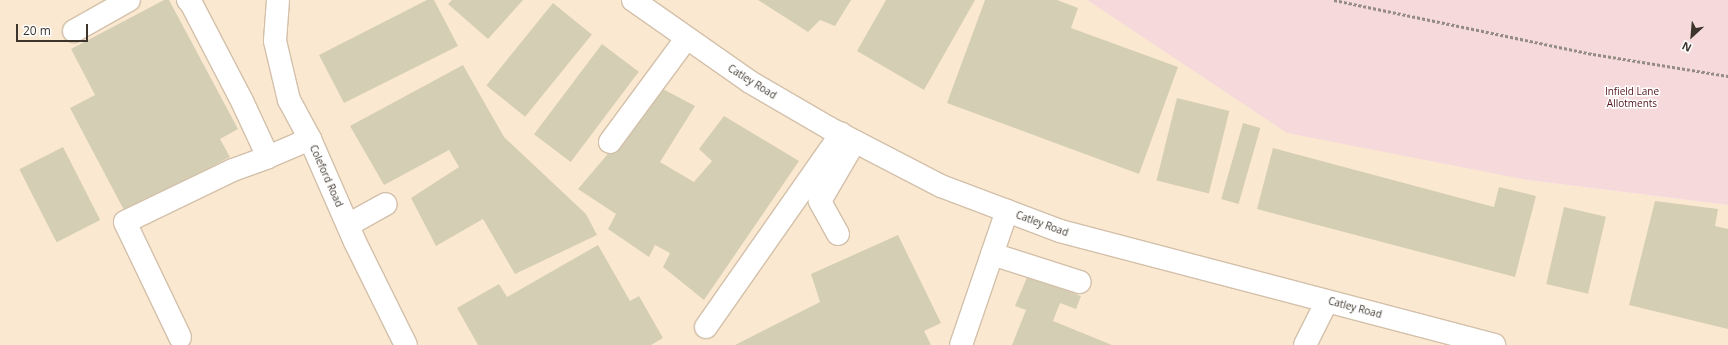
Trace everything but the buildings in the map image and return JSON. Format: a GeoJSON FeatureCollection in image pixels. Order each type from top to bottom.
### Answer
{"type":"FeatureCollection","features":[{"type":"Feature","properties":{"kind":"street"},"geometry":{"type":"LineString","coordinates":[[74,31],[129,0]]}},
{"type":"Feature","properties":{"kind":"street"},"geometry":{"type":"LineString","coordinates":[[188,0],[192,3],[242,101],[268,157]]}},
{"type":"Feature","properties":{"kind":"street","name":"Coleford Road"},"geometry":{"type":"LineString","coordinates":[[278,0],[275,41],[289,100],[310,139],[348,225],[406,345]]}},
{"type":"Feature","properties":{"kind":"street","name":"Catley Road"},"geometry":{"type":"LineString","coordinates":[[633,0],[686,39],[750,82],[848,138],[942,186],[1060,232],[1494,345]]}},
{"type":"Feature","properties":{"kind":"street"},"geometry":{"type":"LineString","coordinates":[[610,142],[686,39]]}},
{"type":"Feature","properties":{"kind":"street"},"geometry":{"type":"LineString","coordinates":[[838,234],[820,201],[848,138]]}},
{"type":"Feature","properties":{"kind":"street"},"geometry":{"type":"LineString","coordinates":[[706,327],[848,138]]}},
{"type":"Feature","properties":{"kind":"street"},"geometry":{"type":"LineString","coordinates":[[180,337],[125,222],[233,170],[310,139]]}},
{"type":"Feature","properties":{"kind":"street"},"geometry":{"type":"LineString","coordinates":[[348,225],[386,204]]}},
{"type":"Feature","properties":{"kind":"street"},"geometry":{"type":"LineString","coordinates":[[961,345],[1007,211]]}},
{"type":"Feature","properties":{"kind":"street"},"geometry":{"type":"LineString","coordinates":[[992,254],[1080,282]]}},
{"type":"Feature","properties":{"kind":"street"},"geometry":{"type":"LineString","coordinates":[[1305,345],[1327,301]]}},
{"type":"Feature","properties":{"kind":"path"},"geometry":{"type":"LineString","coordinates":[[1334,0],[1594,54],[1728,76]]}},
{"type":"Feature","properties":{"kind":"shaded area"},"geometry":{"type":"Polygon","coordinates":[[[0,0],[1087,0],[1527,180],[1728,205],[1728,345],[0,345],[0,0]]]}},
{"type":"Feature","properties":{"kind":"green space","name":"Infield Lane Allotments"},"geometry":{"type":"Polygon","coordinates":[[[1087,0],[1728,0],[1728,205],[1527,180],[1287,133],[1087,0]]]}}]}
